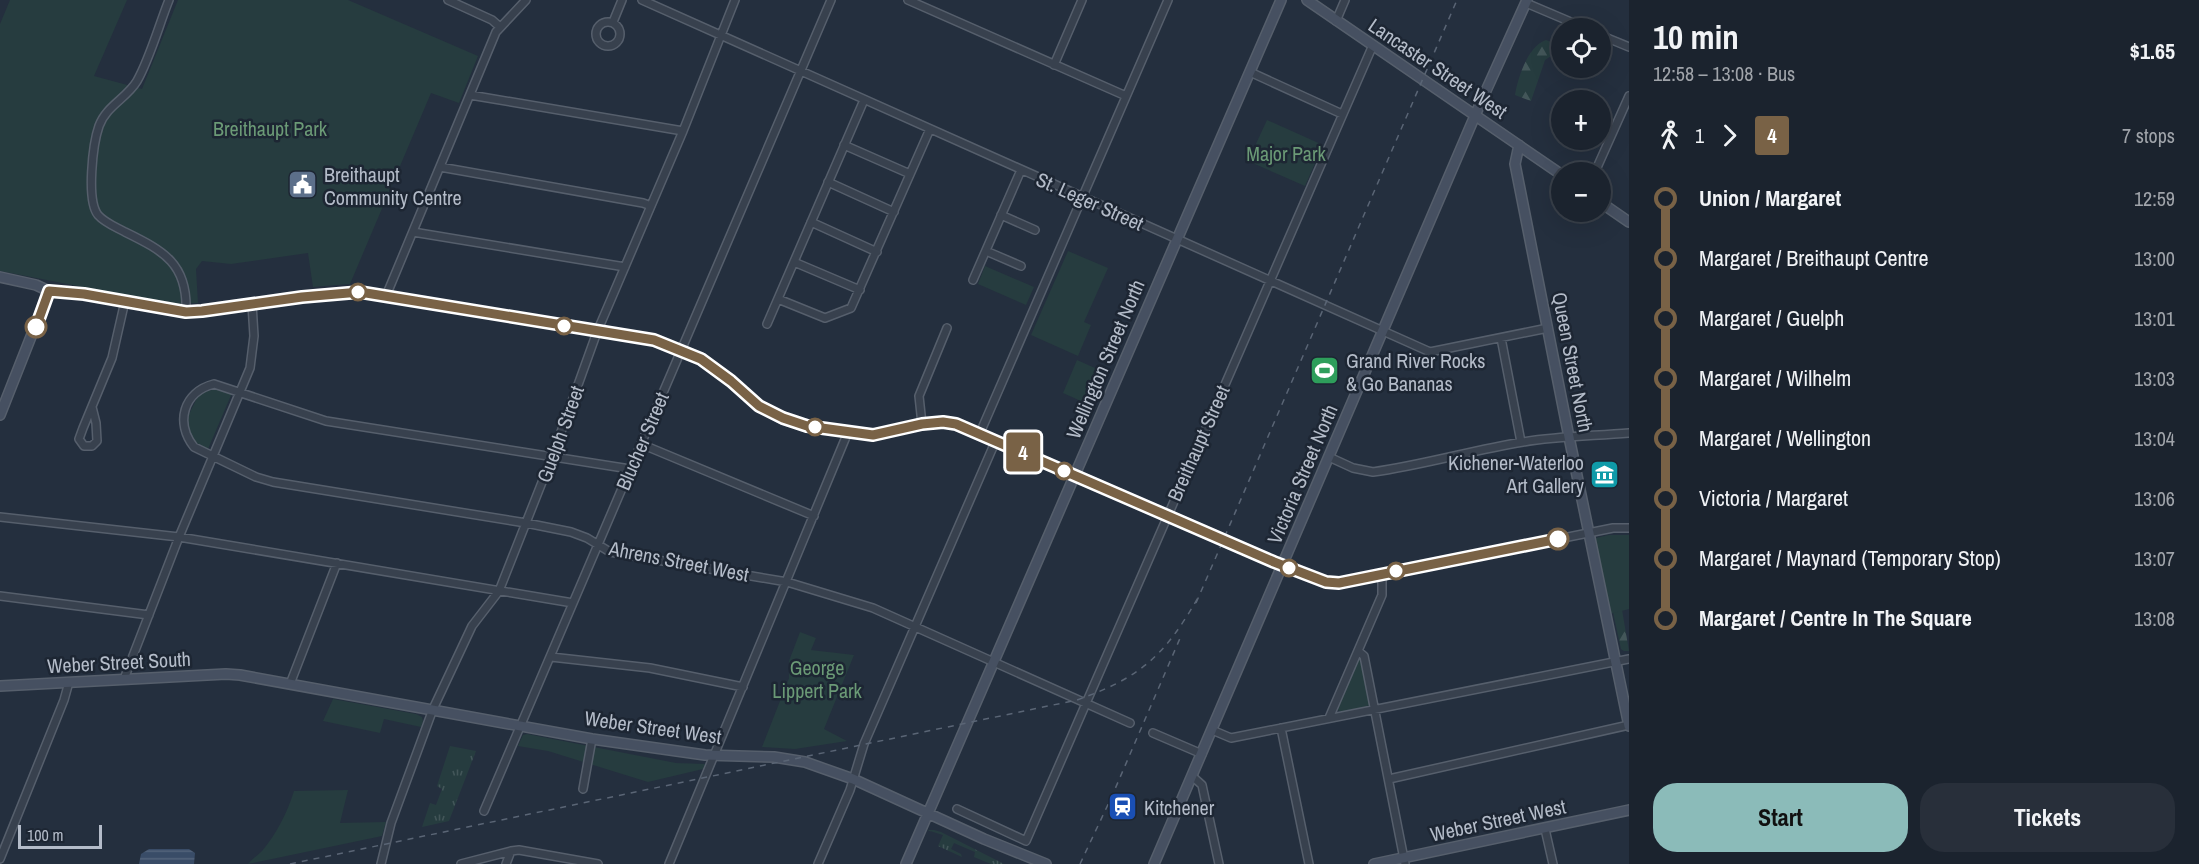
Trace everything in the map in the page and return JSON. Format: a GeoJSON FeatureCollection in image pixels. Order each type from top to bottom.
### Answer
{"type":"FeatureCollection","features":[{"type":"Feature","properties":{"kind":"street"},"geometry":{"type":"LineString","coordinates":[[169,0],[137,81],[111,108],[99,125],[93,159],[93,200],[96,213],[105,221],[162,253],[179,270],[185,285],[186,312]]}},
{"type":"Feature","properties":{"kind":"street"},"geometry":{"type":"LineString","coordinates":[[448,0],[492,20],[500,27]]}},
{"type":"Feature","properties":{"kind":"street"},"geometry":{"type":"LineString","coordinates":[[386,296],[496,32],[526,0]]}},
{"type":"Feature","properties":{"kind":"street"},"geometry":{"type":"LineString","coordinates":[[613,22],[622,0]]}},
{"type":"Feature","properties":{"kind":"street","name":"St. Leger Street"},"geometry":{"type":"LineString","coordinates":[[642,0],[1430,352],[1548,328]]}},
{"type":"Feature","properties":{"kind":"street","name":"Guelph Street"},"geometry":{"type":"LineString","coordinates":[[381,864],[391,823],[433,709],[472,626],[499,591],[552,457],[597,332],[683,131],[735,0]]}},
{"type":"Feature","properties":{"kind":"street","name":"Blucher Street"},"geometry":{"type":"LineString","coordinates":[[484,811],[831,0]]}},
{"type":"Feature","properties":{"kind":"street"},"geometry":{"type":"LineString","coordinates":[[908,0],[1126,96]]}},
{"type":"Feature","properties":{"kind":"street"},"geometry":{"type":"LineString","coordinates":[[1054,65],[1082,0]]}},
{"type":"Feature","properties":{"kind":"street"},"geometry":{"type":"LineString","coordinates":[[980,433],[1168,0]]}},
{"type":"Feature","properties":{"kind":"street","name":"Wellington Street North"},"geometry":{"type":"LineString","coordinates":[[906,864],[1281,0]]}},
{"type":"Feature","properties":{"kind":"street","name":"Lancaster Street West"},"geometry":{"type":"LineString","coordinates":[[1307,0],[1551,167]]}},
{"type":"Feature","properties":{"kind":"street"},"geometry":{"type":"LineString","coordinates":[[1336,21],[1345,0]]}},
{"type":"Feature","properties":{"kind":"street"},"geometry":{"type":"LineString","coordinates":[[1526,1],[1563,18]]}},
{"type":"Feature","properties":{"kind":"street","name":"Victoria Street North"},"geometry":{"type":"LineString","coordinates":[[1154,864],[1526,1]]}},
{"type":"Feature","properties":{"kind":"street"},"geometry":{"type":"LineString","coordinates":[[1611,40],[1629,48]]}},
{"type":"Feature","properties":{"kind":"street","name":"Breithaupt Street"},"geometry":{"type":"LineString","coordinates":[[957,809],[1026,842],[1373,45]]}},
{"type":"Feature","properties":{"kind":"street"},"geometry":{"type":"LineString","coordinates":[[1250,72],[1342,114]]}},
{"type":"Feature","properties":{"kind":"street"},"geometry":{"type":"LineString","coordinates":[[470,96],[683,131]]}},
{"type":"Feature","properties":{"kind":"street"},"geometry":{"type":"LineString","coordinates":[[1599,162],[1629,96]]}},
{"type":"Feature","properties":{"kind":"street"},"geometry":{"type":"LineString","coordinates":[[767,324],[864,100]]}},
{"type":"Feature","properties":{"kind":"street"},"geometry":{"type":"LineString","coordinates":[[778,299],[825,318],[851,308],[930,129]]}},
{"type":"Feature","properties":{"kind":"street"},"geometry":{"type":"LineString","coordinates":[[844,145],[910,174]]}},
{"type":"Feature","properties":{"kind":"street","name":"Queen Street North"},"geometry":{"type":"LineString","coordinates":[[1519,145],[1515,164],[1588,533],[1629,726]]}},
{"type":"Feature","properties":{"kind":"street"},"geometry":{"type":"LineString","coordinates":[[440,168],[651,206]]}},
{"type":"Feature","properties":{"kind":"street"},"geometry":{"type":"LineString","coordinates":[[973,280],[1021,170]]}},
{"type":"Feature","properties":{"kind":"street"},"geometry":{"type":"LineString","coordinates":[[828,182],[894,212]]}},
{"type":"Feature","properties":{"kind":"street"},"geometry":{"type":"LineString","coordinates":[[1611,210],[1629,222]]}},
{"type":"Feature","properties":{"kind":"street"},"geometry":{"type":"LineString","coordinates":[[1001,215],[1035,231]]}},
{"type":"Feature","properties":{"kind":"street"},"geometry":{"type":"LineString","coordinates":[[811,222],[877,252]]}},
{"type":"Feature","properties":{"kind":"street"},"geometry":{"type":"LineString","coordinates":[[413,232],[625,267]]}},
{"type":"Feature","properties":{"kind":"street"},"geometry":{"type":"LineString","coordinates":[[986,251],[1021,266]]}},
{"type":"Feature","properties":{"kind":"street"},"geometry":{"type":"LineString","coordinates":[[794,262],[860,290]]}},
{"type":"Feature","properties":{"kind":"street"},"geometry":{"type":"LineString","coordinates":[[0,278],[36,285],[49,291],[84,294],[186,312],[349,292],[386,296],[654,340],[701,359],[759,406],[783,418],[807,426],[873,435],[922,424],[943,422],[956,424],[1282,566],[1330,583],[1613,528],[1629,528]]}},
{"type":"Feature","properties":{"kind":"street"},"geometry":{"type":"LineString","coordinates":[[0,415],[49,291]]}},
{"type":"Feature","properties":{"kind":"street"},"geometry":{"type":"LineString","coordinates":[[92,407],[97,441],[93,446],[84,446],[79,439],[92,407],[112,358],[125,301]]}},
{"type":"Feature","properties":{"kind":"street"},"geometry":{"type":"LineString","coordinates":[[124,679],[179,537],[250,368],[254,336],[252,304]]}},
{"type":"Feature","properties":{"kind":"street"},"geometry":{"type":"LineString","coordinates":[[922,424],[919,396],[947,328]]}},
{"type":"Feature","properties":{"kind":"street"},"geometry":{"type":"LineString","coordinates":[[1501,338],[1521,442]]}},
{"type":"Feature","properties":{"kind":"street","name":"Ahrens Street West"},"geometry":{"type":"LineString","coordinates":[[630,469],[326,421],[214,384],[196,391],[182,420],[187,439],[194,447],[273,482],[526,523],[571,532],[610,552],[787,582],[873,608],[1130,723]]}},
{"type":"Feature","properties":{"kind":"street"},"geometry":{"type":"LineString","coordinates":[[669,864],[848,432]]}},
{"type":"Feature","properties":{"kind":"street"},"geometry":{"type":"LineString","coordinates":[[1329,457],[1353,468],[1373,472],[1521,442],[1629,433]]}},
{"type":"Feature","properties":{"kind":"street"},"geometry":{"type":"LineString","coordinates":[[818,864],[853,779],[864,744],[996,440]]}},
{"type":"Feature","properties":{"kind":"street"},"geometry":{"type":"LineString","coordinates":[[642,444],[814,516]]}},
{"type":"Feature","properties":{"kind":"street"},"geometry":{"type":"LineString","coordinates":[[0,517],[179,537],[573,603]]}},
{"type":"Feature","properties":{"kind":"street"},"geometry":{"type":"LineString","coordinates":[[290,684],[337,563]]}},
{"type":"Feature","properties":{"kind":"street"},"geometry":{"type":"LineString","coordinates":[[1329,718],[1382,595],[1382,574]]}},
{"type":"Feature","properties":{"kind":"street"},"geometry":{"type":"LineString","coordinates":[[0,596],[149,615]]}},
{"type":"Feature","properties":{"kind":"street"},"geometry":{"type":"LineString","coordinates":[[1358,651],[1364,656],[1405,861]]}},
{"type":"Feature","properties":{"kind":"street"},"geometry":{"type":"LineString","coordinates":[[551,657],[650,668],[743,687]]}},
{"type":"Feature","properties":{"kind":"street"},"geometry":{"type":"LineString","coordinates":[[1212,730],[1228,738],[1629,659]]}},
{"type":"Feature","properties":{"kind":"street","name":"Weber Street West"},"geometry":{"type":"LineString","coordinates":[[240,675],[592,739],[714,755],[764,757],[805,762],[853,779],[984,839],[1046,864]]}},
{"type":"Feature","properties":{"kind":"street","name":"Weber Street South"},"geometry":{"type":"LineString","coordinates":[[0,686],[240,675]]}},
{"type":"Feature","properties":{"kind":"street"},"geometry":{"type":"LineString","coordinates":[[0,859],[64,700],[69,682]]}},
{"type":"Feature","properties":{"kind":"street"},"geometry":{"type":"LineString","coordinates":[[1389,779],[1629,726]]}},
{"type":"Feature","properties":{"kind":"street"},"geometry":{"type":"LineString","coordinates":[[1281,728],[1309,864]]}},
{"type":"Feature","properties":{"kind":"street"},"geometry":{"type":"LineString","coordinates":[[1153,733],[1202,754]]}},
{"type":"Feature","properties":{"kind":"street"},"geometry":{"type":"LineString","coordinates":[[583,789],[592,739]]}},
{"type":"Feature","properties":{"kind":"street"},"geometry":{"type":"LineString","coordinates":[[1192,776],[1202,785],[1219,864]]}},
{"type":"Feature","properties":{"kind":"street","name":"Weber Street West"},"geometry":{"type":"LineString","coordinates":[[1374,864],[1405,861],[1629,810]]}},
{"type":"Feature","properties":{"kind":"street"},"geometry":{"type":"LineString","coordinates":[[1545,829],[1553,864]]}},
{"type":"Feature","properties":{"kind":"street"},"geometry":{"type":"LineString","coordinates":[[461,864],[519,850],[598,864]]}},
{"type":"Feature","properties":{"kind":"street"},"geometry":{"type":"LineString","coordinates":[[506,864],[511,851]]}},
{"type":"Feature","properties":{"kind":"green space","name":"Breithaupt Park"},"geometry":{"type":"Polygon","coordinates":[[[10,0],[127,0],[94,76],[142,89],[178,0],[348,0],[478,56],[459,103],[431,93],[350,284],[313,287],[308,253],[231,264],[202,261],[196,269],[198,303],[171,304],[0,271],[0,24],[10,0]]]}},
{"type":"Feature","properties":{"kind":"green space"},"geometry":{"type":"Polygon","coordinates":[[[1546,40],[1551,42],[1551,56],[1545,60],[1531,101],[1515,95],[1521,71],[1529,55],[1546,40]]]}},
{"type":"Feature","properties":{"kind":"green space","name":"Major Park"},"geometry":{"type":"Polygon","coordinates":[[[1267,120],[1323,145],[1305,186],[1248,161],[1267,120]]]}},
{"type":"Feature","properties":{"kind":"green space"},"geometry":{"type":"Polygon","coordinates":[[[1068,251],[1108,268],[1084,322],[1091,325],[1078,356],[1031,335],[1068,251]]]}},
{"type":"Feature","properties":{"kind":"green space"},"geometry":{"type":"Polygon","coordinates":[[[985,266],[1034,287],[1026,305],[978,284],[985,266]]]}},
{"type":"Feature","properties":{"kind":"green space"},"geometry":{"type":"Polygon","coordinates":[[[1077,360],[1106,373],[1092,406],[1063,393],[1077,360]]]}},
{"type":"Feature","properties":{"kind":"green space"},"geometry":{"type":"Polygon","coordinates":[[[219,388],[232,393],[208,449],[191,438],[187,425],[188,418],[200,393],[219,388]]]}},
{"type":"Feature","properties":{"kind":"green space"},"geometry":{"type":"Polygon","coordinates":[[[1609,535],[1629,535],[1629,609],[1610,614],[1595,543],[1596,538],[1609,535]]]}},
{"type":"Feature","properties":{"kind":"green space"},"geometry":{"type":"Polygon","coordinates":[[[1598,543],[1622,610],[1629,651],[1621,649],[1598,543]]]}},
{"type":"Feature","properties":{"kind":"green space","name":"George Lippert Park"},"geometry":{"type":"Polygon","coordinates":[[[800,632],[816,638],[811,650],[854,655],[824,729],[847,741],[795,749],[762,747],[789,678],[789,661],[800,632]]]}},
{"type":"Feature","properties":{"kind":"green space"},"geometry":{"type":"Polygon","coordinates":[[[1360,657],[1371,705],[1342,712],[1337,706],[1360,657]]]}},
{"type":"Feature","properties":{"kind":"green space"},"geometry":{"type":"Polygon","coordinates":[[[333,699],[416,714],[422,717],[423,721],[421,727],[384,719],[380,733],[323,721],[333,699]]]}},
{"type":"Feature","properties":{"kind":"green space"},"geometry":{"type":"Polygon","coordinates":[[[523,735],[676,763],[705,764],[703,769],[648,782],[548,751],[518,746],[523,735]]]}},
{"type":"Feature","properties":{"kind":"green space"},"geometry":{"type":"Polygon","coordinates":[[[450,746],[476,751],[449,821],[422,827],[430,803],[436,805],[442,789],[437,786],[450,746]]]}},
{"type":"Feature","properties":{"kind":"green space"},"geometry":{"type":"Polygon","coordinates":[[[348,790],[340,823],[386,822],[382,836],[248,864],[262,851],[272,837],[285,815],[294,791],[348,790]]]}},
{"type":"Feature","properties":{"kind":"green space"},"geometry":{"type":"Polygon","coordinates":[[[927,830],[941,832],[1004,864],[991,864],[974,857],[975,852],[954,843],[951,849],[961,854],[962,857],[938,846],[943,835],[927,830]]]}},
{"type":"Feature","properties":{"kind":"water"},"geometry":{"type":"Polygon","coordinates":[[[149,849],[189,849],[195,853],[194,864],[139,864],[141,854],[149,849]]]}},
{"type":"Feature","properties":{"kind":"railway"},"geometry":{"type":"LineString","coordinates":[[1196,603],[1457,0]]}},
{"type":"Feature","properties":{"kind":"railway"},"geometry":{"type":"LineString","coordinates":[[290,864],[1077,700],[1119,682],[1150,662],[1175,634],[1199,596]]}},
{"type":"Feature","properties":{"kind":"railway"},"geometry":{"type":"LineString","coordinates":[[1080,864],[1181,636]]}},
{"type":"Feature","properties":{"kind":"bus line","name":"4"},"geometry":{"type":"LineString","coordinates":[[36,327],[49,291],[84,294],[186,312],[360,292],[654,340],[701,359],[759,406],[783,418],[807,426],[873,435],[922,424],[943,422],[956,424],[1282,566],[1326,582],[1339,583],[1558,539]]}},
{"type":"Feature","properties":{"kind":"place","name":"Breithaupt Community Centre"},"geometry":{"type":"Point","coordinates":[303,185]}},
{"type":"Feature","properties":{"kind":"place","name":"Grand River Rocks & Go Bananas"},"geometry":{"type":"Point","coordinates":[1325,371]}},
{"type":"Feature","properties":{"kind":"place","name":"Kichener-Waterloo Art Gallery"},"geometry":{"type":"Point","coordinates":[1605,474]}},
{"type":"Feature","properties":{"kind":"place","name":"Kitchener"},"geometry":{"type":"Point","coordinates":[1123,807]}}]}
